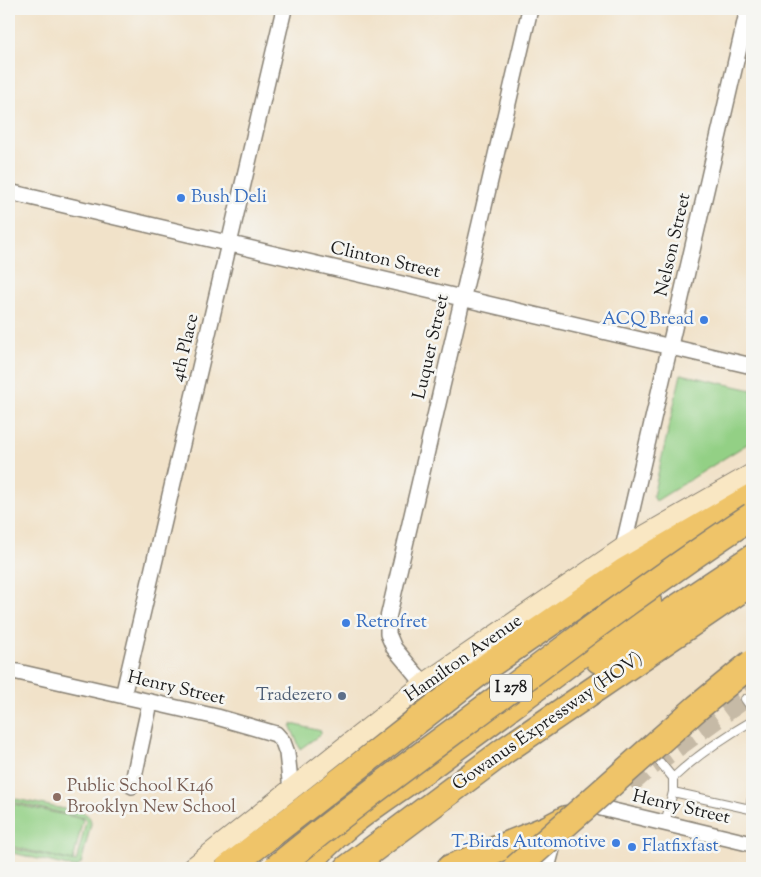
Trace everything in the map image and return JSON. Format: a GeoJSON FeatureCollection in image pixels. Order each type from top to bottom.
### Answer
{"type":"FeatureCollection","features":[{"type":"Feature","properties":{"kind":"highway"},"geometry":{"type":"LineString","coordinates":[[228,868],[489,665],[625,571],[752,497]]}},
{"type":"Feature","properties":{"kind":"highway"},"geometry":{"type":"LineString","coordinates":[[306,868],[347,826],[580,656],[653,598],[752,510]]}},
{"type":"Feature","properties":{"kind":"highway","name":"I 278"},"geometry":{"type":"LineString","coordinates":[[276,868],[355,804],[579,638],[695,554],[752,516]]}},
{"type":"Feature","properties":{"kind":"highway"},"geometry":{"type":"LineString","coordinates":[[322,868],[577,675],[752,558]]}},
{"type":"Feature","properties":{"kind":"highway","name":"Gowanus Expressway (HOV)"},"geometry":{"type":"LineString","coordinates":[[348,868],[504,751],[752,582]]}},
{"type":"Feature","properties":{"kind":"highway"},"geometry":{"type":"LineString","coordinates":[[378,868],[491,778],[604,698],[752,601]]}},
{"type":"Feature","properties":{"kind":"highway"},"geometry":{"type":"LineString","coordinates":[[516,868],[697,708],[752,663]]}},
{"type":"Feature","properties":{"kind":"highway"},"geometry":{"type":"LineString","coordinates":[[462,865],[548,829],[592,806],[653,765]]}},
{"type":"Feature","properties":{"kind":"main road","name":"Hamilton Avenue"},"geometry":{"type":"LineString","coordinates":[[192,868],[424,684],[623,548],[752,474]]}},
{"type":"Feature","properties":{"kind":"street","name":"4th Place"},"geometry":{"type":"LineString","coordinates":[[123,696],[284,9]]}},
{"type":"Feature","properties":{"kind":"street","name":"Luquer Street"},"geometry":{"type":"LineString","coordinates":[[424,684],[394,648],[388,634],[388,618],[530,9]]}},
{"type":"Feature","properties":{"kind":"street","name":"Nelson Street"},"geometry":{"type":"LineString","coordinates":[[623,548],[748,9]]}},
{"type":"Feature","properties":{"kind":"street","name":"Clinton Street"},"geometry":{"type":"LineString","coordinates":[[9,192],[752,366]]}},
{"type":"Feature","properties":{"kind":"street","name":"Henry Street"},"geometry":{"type":"LineString","coordinates":[[9,670],[216,717],[276,734],[284,742],[291,790]]}},
{"type":"Feature","properties":{"kind":"street"},"geometry":{"type":"LineString","coordinates":[[132,786],[150,703]]}},
{"type":"Feature","properties":{"kind":"street","name":"Henry Street"},"geometry":{"type":"LineString","coordinates":[[601,808],[752,844]]}},
{"type":"Feature","properties":{"kind":"street"},"geometry":{"type":"LineString","coordinates":[[547,868],[552,849]]}},
{"type":"Feature","properties":{"kind":"lane"},"geometry":{"type":"LineString","coordinates":[[745,699],[752,709]]}},
{"type":"Feature","properties":{"kind":"lane"},"geometry":{"type":"LineString","coordinates":[[665,823],[673,792],[673,778],[726,736],[752,721]]}},
{"type":"Feature","properties":{"kind":"lane"},"geometry":{"type":"LineString","coordinates":[[653,765],[673,778]]}},
{"type":"Feature","properties":{"kind":"lane"},"geometry":{"type":"LineString","coordinates":[[673,792],[750,809],[752,798]]}},
{"type":"Feature","properties":{"kind":"green space"},"geometry":{"type":"Polygon","coordinates":[[[681,374],[752,390],[752,441],[656,501],[653,496],[681,374]]]}},
{"type":"Feature","properties":{"kind":"green space"},"geometry":{"type":"Polygon","coordinates":[[[292,724],[321,731],[321,734],[300,749],[291,727],[292,724]]]}},
{"type":"Feature","properties":{"kind":"green space"},"geometry":{"type":"Polygon","coordinates":[[[9,799],[84,813],[88,816],[91,824],[81,864],[77,867],[72,867],[9,852],[9,848],[76,862],[86,821],[84,818],[13,802],[10,804],[9,810],[9,799]]]}},
{"type":"Feature","properties":{"kind":"green space"},"geometry":{"type":"Polygon","coordinates":[[[14,804],[83,819],[73,861],[9,846],[9,827],[14,804]]]}},
{"type":"Feature","properties":{"kind":"tunnel"},"geometry":{"type":"LineString","coordinates":[[629,785],[647,769],[752,693]]}},
{"type":"Feature","properties":{"kind":"place","name":"Bush Deli"},"geometry":{"type":"Point","coordinates":[181,198]}},
{"type":"Feature","properties":{"kind":"place","name":"ACQ Bread"},"geometry":{"type":"Point","coordinates":[704,320]}},
{"type":"Feature","properties":{"kind":"place","name":"Retrofret"},"geometry":{"type":"Point","coordinates":[346,623]}},
{"type":"Feature","properties":{"kind":"place","name":"Tradezero"},"geometry":{"type":"Point","coordinates":[342,696]}},
{"type":"Feature","properties":{"kind":"place","name":"Public School K146 Brooklyn New School"},"geometry":{"type":"Point","coordinates":[57,797]}},
{"type":"Feature","properties":{"kind":"place","name":"T-Birds Automotive"},"geometry":{"type":"Point","coordinates":[616,843]}},
{"type":"Feature","properties":{"kind":"place","name":"Flatfixfast"},"geometry":{"type":"Point","coordinates":[632,847]}}]}
